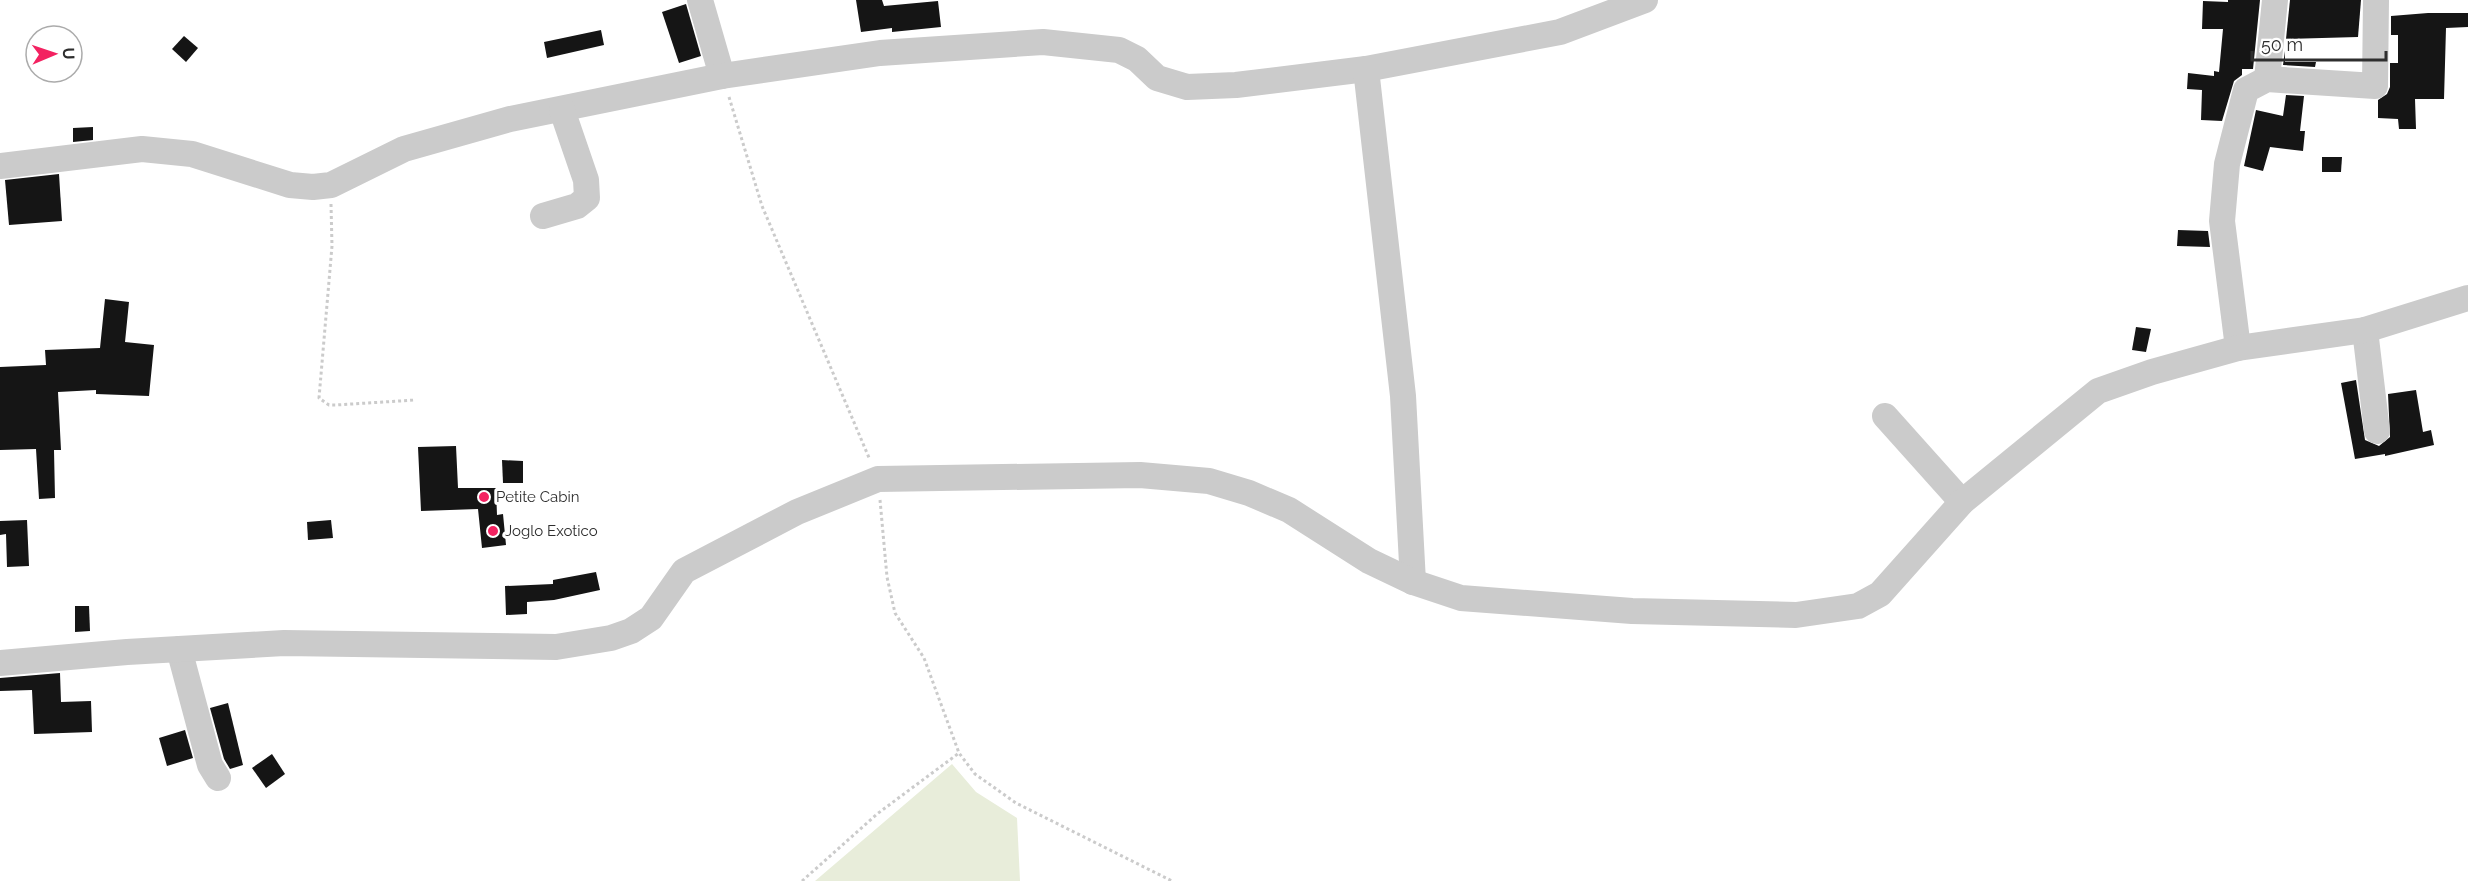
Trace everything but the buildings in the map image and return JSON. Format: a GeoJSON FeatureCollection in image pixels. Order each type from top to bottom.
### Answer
{"type":"FeatureCollection","features":[{"type":"Feature","properties":{"kind":"street"},"geometry":{"type":"LineString","coordinates":[[700,0],[722,76]]}},
{"type":"Feature","properties":{"kind":"street"},"geometry":{"type":"LineString","coordinates":[[0,166],[142,149],[192,154],[290,185],[331,185],[404,149],[510,119],[722,76],[880,53],[1043,42],[1119,50],[1137,58],[1157,78],[1187,87],[1236,85],[1366,69],[1560,32],[1645,0]]}},
{"type":"Feature","properties":{"kind":"street"},"geometry":{"type":"LineString","coordinates":[[2267,79],[2275,0]]}},
{"type":"Feature","properties":{"kind":"street"},"geometry":{"type":"LineString","coordinates":[[2238,348],[2222,221],[2227,164],[2246,90],[2267,79],[2375,86],[2376,0]]}},
{"type":"Feature","properties":{"kind":"street"},"geometry":{"type":"LineString","coordinates":[[1366,69],[1403,396],[1413,582]]}},
{"type":"Feature","properties":{"kind":"street"},"geometry":{"type":"LineString","coordinates":[[543,216],[577,206],[587,198],[586,180],[562,110]]}},
{"type":"Feature","properties":{"kind":"street"},"geometry":{"type":"LineString","coordinates":[[0,663],[284,643],[556,647],[611,638],[631,631],[651,618],[684,571],[797,512],[878,479],[1140,475],[1209,481],[1250,493],[1288,510],[1369,561],[1413,582],[1461,598],[1542,606],[1707,614],[1796,615],[1839,611],[1868,603],[1880,594],[1962,502],[2098,391],[2152,372],[2238,348],[2365,330],[2468,298]]}},
{"type":"Feature","properties":{"kind":"street"},"geometry":{"type":"LineString","coordinates":[[2365,330],[2377,431]]}},
{"type":"Feature","properties":{"kind":"street"},"geometry":{"type":"LineString","coordinates":[[1885,416],[1962,502]]}},
{"type":"Feature","properties":{"kind":"street"},"geometry":{"type":"LineString","coordinates":[[179,649],[210,765],[218,778]]}},
{"type":"Feature","properties":{"kind":"path"},"geometry":{"type":"LineString","coordinates":[[722,76],[762,206],[878,479],[889,595],[895,614],[924,658],[959,753],[975,774],[999,794],[1070,832],[1172,881]]}},
{"type":"Feature","properties":{"kind":"path"},"geometry":{"type":"LineString","coordinates":[[331,185],[332,246],[319,398],[329,405],[415,400]]}},
{"type":"Feature","properties":{"kind":"path"},"geometry":{"type":"LineString","coordinates":[[802,881],[877,814],[959,753]]}},
{"type":"Feature","properties":{"kind":"green space"},"geometry":{"type":"Polygon","coordinates":[[[952,764],[976,792],[1017,818],[1020,881],[815,881],[952,764]]]}},
{"type":"Feature","properties":{"kind":"place","name":"Petite Cabin"},"geometry":{"type":"Point","coordinates":[484,497]}},
{"type":"Feature","properties":{"kind":"place","name":"Joglo Exotico"},"geometry":{"type":"Point","coordinates":[493,531]}}]}
